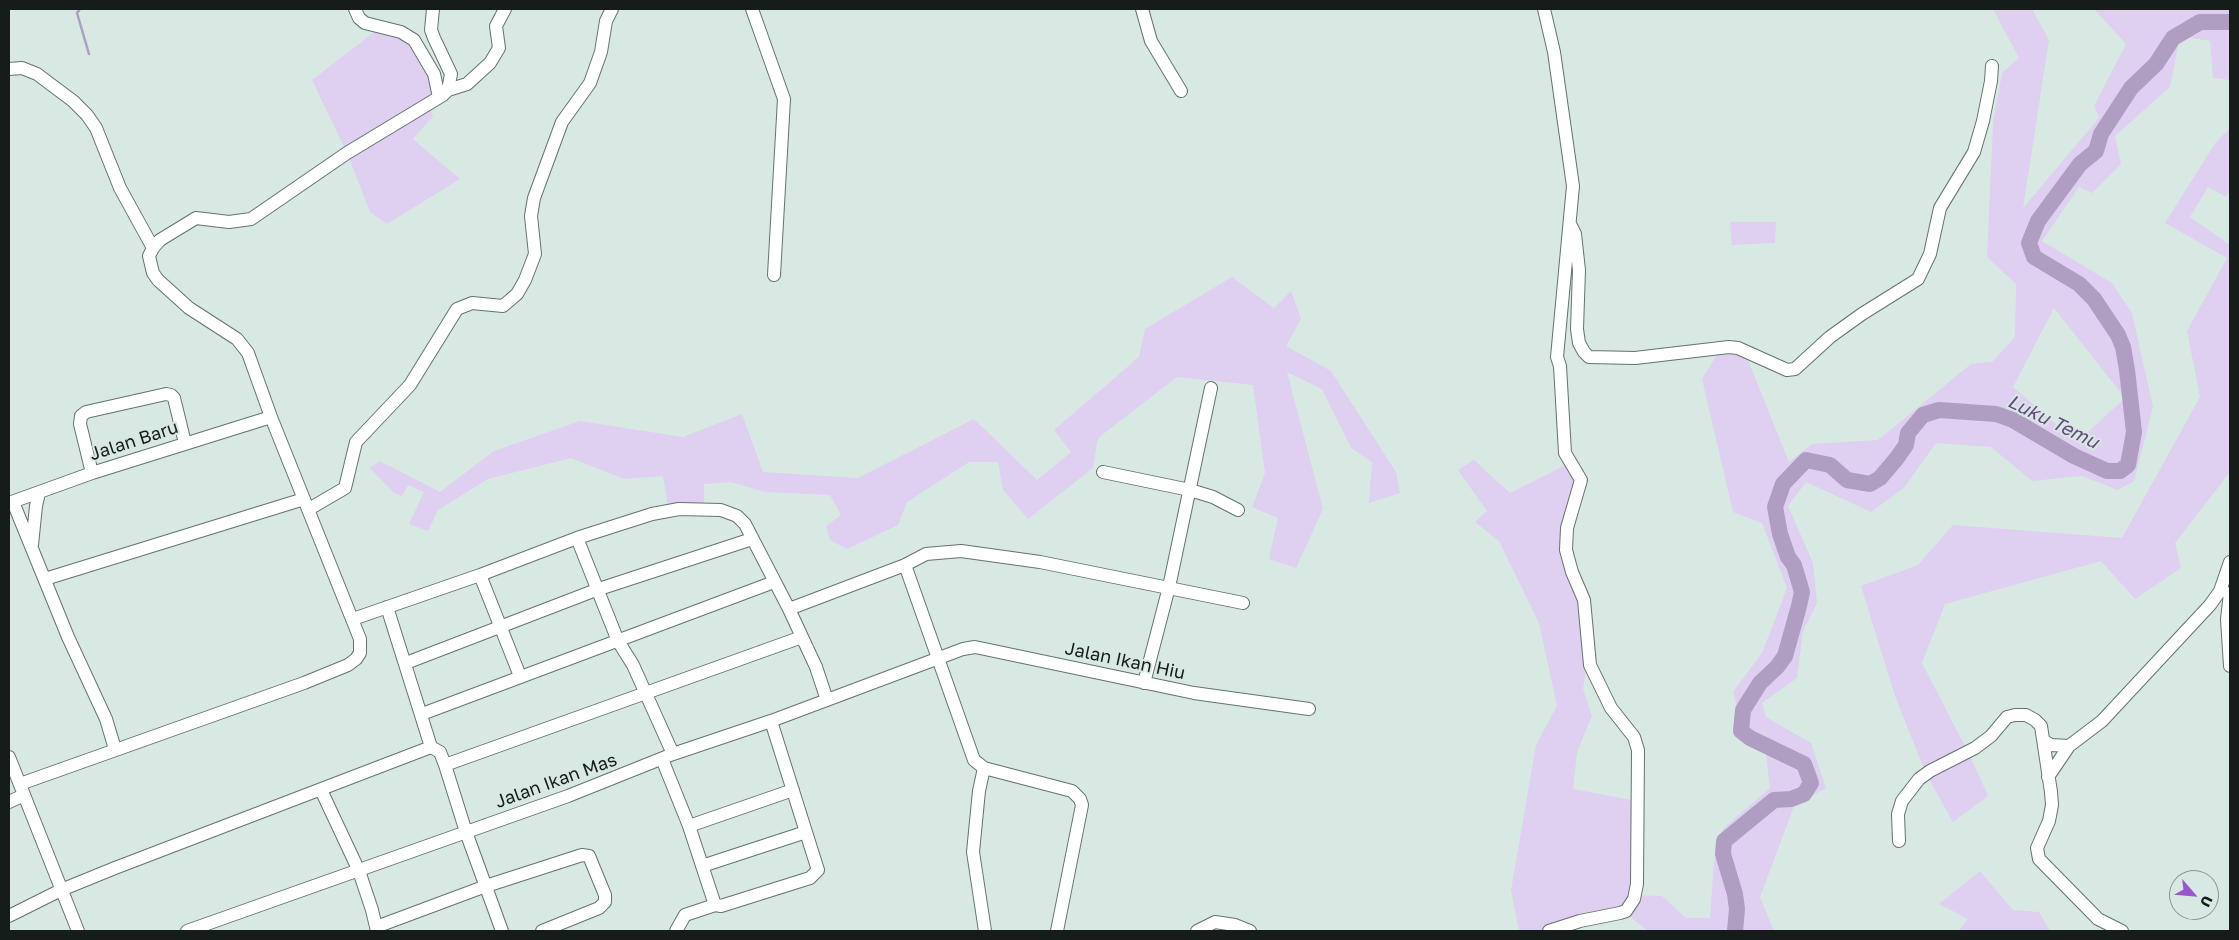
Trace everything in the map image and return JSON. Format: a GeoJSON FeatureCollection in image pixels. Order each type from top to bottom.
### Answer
{"type":"FeatureCollection","features":[{"type":"Feature","properties":{"kind":"street"},"geometry":{"type":"LineString","coordinates":[[355,9],[359,18],[365,23],[401,32],[414,40],[434,74],[443,94]]}},
{"type":"Feature","properties":{"kind":"street"},"geometry":{"type":"LineString","coordinates":[[433,9],[431,30],[451,74],[443,94]]}},
{"type":"Feature","properties":{"kind":"street"},"geometry":{"type":"LineString","coordinates":[[9,802],[22,789],[115,749],[296,686],[348,665],[360,653],[361,645],[353,619],[306,504],[248,352],[237,339],[189,308],[158,280],[150,263],[149,256],[153,248],[174,230],[196,218],[229,222],[251,219],[347,153],[443,94],[467,84],[490,63],[500,48],[496,26],[505,9]]}},
{"type":"Feature","properties":{"kind":"street"},"geometry":{"type":"LineString","coordinates":[[45,579],[306,504],[345,488],[356,442],[410,385],[457,309],[472,303],[503,306],[513,298],[526,280],[536,254],[531,216],[534,198],[562,122],[590,83],[601,52],[606,21],[612,9]]}},
{"type":"Feature","properties":{"kind":"street"},"geometry":{"type":"LineString","coordinates":[[752,9],[784,99],[774,275]]}},
{"type":"Feature","properties":{"kind":"street"},"geometry":{"type":"LineString","coordinates":[[1142,9],[1151,41],[1181,91]]}},
{"type":"Feature","properties":{"kind":"street"},"geometry":{"type":"LineString","coordinates":[[1544,9],[1554,52],[1573,186],[1557,357],[1560,366],[1565,453],[1581,480],[1567,528],[1566,550],[1572,572],[1584,600],[1590,665],[1611,708],[1634,737],[1636,743],[1638,843],[1635,893],[1626,911],[1580,921],[1550,931]]}},
{"type":"Feature","properties":{"kind":"street"},"geometry":{"type":"LineString","coordinates":[[1569,222],[1575,234],[1577,252],[1577,329],[1579,342],[1588,357],[1635,358],[1729,347],[1738,348],[1788,370],[1795,369],[1830,337],[1862,314],[1918,279],[1930,254],[1940,208],[1974,152],[1983,121],[1992,66]]}},
{"type":"Feature","properties":{"kind":"street"},"geometry":{"type":"LineString","coordinates":[[9,69],[22,68],[37,74],[74,101],[87,115],[96,128],[120,188],[153,248]]}},
{"type":"Feature","properties":{"kind":"street"},"geometry":{"type":"LineString","coordinates":[[1557,357],[1577,329]]}},
{"type":"Feature","properties":{"kind":"street"},"geometry":{"type":"LineString","coordinates":[[1144,684],[1169,587],[1211,388]]}},
{"type":"Feature","properties":{"kind":"street"},"geometry":{"type":"LineString","coordinates":[[92,473],[80,424],[81,416],[86,412],[166,394],[171,395],[174,398],[185,443]]}},
{"type":"Feature","properties":{"kind":"street","name":"Jalan Baru"},"geometry":{"type":"LineString","coordinates":[[11,503],[92,473],[272,416]]}},
{"type":"Feature","properties":{"kind":"street"},"geometry":{"type":"LineString","coordinates":[[1103,472],[1190,490],[1213,497],[1238,510]]}},
{"type":"Feature","properties":{"kind":"street"},"geometry":{"type":"LineString","coordinates":[[32,546],[39,493]]}},
{"type":"Feature","properties":{"kind":"street"},"geometry":{"type":"LineString","coordinates":[[11,503],[32,546],[68,637],[106,720],[115,749]]}},
{"type":"Feature","properties":{"kind":"street"},"geometry":{"type":"LineString","coordinates":[[353,619],[480,575],[577,538],[652,514],[669,510],[696,508],[729,512],[745,524],[789,609],[816,667],[827,700]]}},
{"type":"Feature","properties":{"kind":"street"},"geometry":{"type":"LineString","coordinates":[[577,538],[596,590],[618,641],[634,665],[646,693],[715,905]]}},
{"type":"Feature","properties":{"kind":"street"},"geometry":{"type":"LineString","coordinates":[[406,663],[596,590],[752,539]]}},
{"type":"Feature","properties":{"kind":"street"},"geometry":{"type":"LineString","coordinates":[[789,609],[905,565],[926,554],[961,550],[1040,562],[1243,603]]}},
{"type":"Feature","properties":{"kind":"street"},"geometry":{"type":"LineString","coordinates":[[2048,777],[2069,746],[2112,711],[2210,605],[2220,591],[2230,562]]}},
{"type":"Feature","properties":{"kind":"street"},"geometry":{"type":"LineString","coordinates":[[905,565],[972,755],[984,768],[1072,791],[1080,799],[1082,806],[1057,931]]}},
{"type":"Feature","properties":{"kind":"street"},"geometry":{"type":"LineString","coordinates":[[480,575],[502,626],[520,676]]}},
{"type":"Feature","properties":{"kind":"street"},"geometry":{"type":"LineString","coordinates":[[422,714],[774,582]]}},
{"type":"Feature","properties":{"kind":"street"},"geometry":{"type":"LineString","coordinates":[[2230,593],[2227,619],[2230,666]]}},
{"type":"Feature","properties":{"kind":"street"},"geometry":{"type":"LineString","coordinates":[[387,607],[431,747],[440,752],[445,764],[466,832],[502,931]]}},
{"type":"Feature","properties":{"kind":"street"},"geometry":{"type":"LineString","coordinates":[[445,764],[802,638]]}},
{"type":"Feature","properties":{"kind":"street","name":"Jalan Ikan Hiu"},"geometry":{"type":"LineString","coordinates":[[937,660],[963,649],[975,647],[1144,684],[1233,700],[1309,709]]}},
{"type":"Feature","properties":{"kind":"street","name":"Jalan Ikan Mas"},"geometry":{"type":"LineString","coordinates":[[187,931],[568,796],[668,757],[771,722],[937,660]]}},
{"type":"Feature","properties":{"kind":"street"},"geometry":{"type":"LineString","coordinates":[[1899,841],[1898,814],[1902,801],[1911,787],[1930,771],[1975,748],[1991,736],[2007,718],[2015,715],[2026,715],[2041,726],[2052,805],[2049,821],[2037,848],[2039,859],[2098,919],[2122,931]]}},
{"type":"Feature","properties":{"kind":"street"},"geometry":{"type":"LineString","coordinates":[[676,931],[685,915],[715,905],[721,906],[810,878],[818,870],[771,722]]}},
{"type":"Feature","properties":{"kind":"street"},"geometry":{"type":"LineString","coordinates":[[2044,741],[2051,745],[2069,746]]}},
{"type":"Feature","properties":{"kind":"street"},"geometry":{"type":"LineString","coordinates":[[9,916],[61,890],[431,747]]}},
{"type":"Feature","properties":{"kind":"street"},"geometry":{"type":"LineString","coordinates":[[9,756],[78,931]]}},
{"type":"Feature","properties":{"kind":"street"},"geometry":{"type":"LineString","coordinates":[[984,768],[979,791],[973,852],[985,931]]}},
{"type":"Feature","properties":{"kind":"street"},"geometry":{"type":"LineString","coordinates":[[321,790],[359,871],[376,929],[486,886],[582,855],[589,856],[605,896],[605,902],[599,908],[542,931]]}},
{"type":"Feature","properties":{"kind":"street"},"geometry":{"type":"LineString","coordinates":[[689,826],[793,790]]}},
{"type":"Feature","properties":{"kind":"street"},"geometry":{"type":"LineString","coordinates":[[702,866],[806,832]]}},
{"type":"Feature","properties":{"kind":"street"},"geometry":{"type":"LineString","coordinates":[[1197,931],[1215,922],[1235,925],[1250,931]]}},
{"type":"Feature","properties":{"kind":"shaded area"},"geometry":{"type":"Polygon","coordinates":[[[1993,9],[2032,9],[2049,40],[2023,208],[2099,118],[2094,106],[2126,44],[2094,9],[2230,10],[2230,80],[2213,78],[2210,41],[2180,36],[2170,87],[2115,136],[2121,164],[2092,193],[2079,187],[2042,241],[2112,283],[2132,313],[2153,407],[2134,481],[2118,490],[2082,476],[2032,481],[1991,447],[1936,443],[1904,488],[1871,512],[1806,482],[1788,506],[1813,563],[1817,603],[1803,631],[1797,678],[1762,703],[1766,717],[1811,743],[1826,788],[1794,806],[1760,897],[1774,931],[1648,931],[1620,909],[1545,931],[1519,931],[1511,890],[1536,745],[1557,706],[1539,623],[1499,541],[1475,522],[1487,511],[1458,470],[1474,460],[1510,493],[1564,466],[1577,476],[1567,524],[1579,592],[1587,665],[1583,689],[1592,716],[1577,752],[1573,789],[1632,800],[1632,895],[1662,896],[1686,918],[1710,918],[1714,861],[1723,829],[1770,788],[1766,754],[1745,738],[1733,692],[1762,653],[1787,588],[1762,523],[1733,512],[1702,379],[1723,345],[1742,345],[1789,462],[1812,444],[1878,440],[1971,364],[1992,362],[2015,337],[2016,284],[1987,257],[1993,123],[2002,73],[2019,58],[1993,9]],[[2054,308],[2013,387],[2077,442],[2125,398],[2054,308]]]}},
{"type":"Feature","properties":{"kind":"shaded area"},"geometry":{"type":"Polygon","coordinates":[[[377,30],[401,32],[434,78],[437,98],[428,104],[433,116],[413,139],[460,179],[387,224],[370,212],[347,153],[312,80],[377,30]]]}},
{"type":"Feature","properties":{"kind":"shaded area"},"geometry":{"type":"Polygon","coordinates":[[[2230,128],[2230,190],[2226,197],[2208,187],[2190,217],[2230,245],[2230,472],[2175,543],[2181,568],[2135,599],[2101,561],[1945,604],[1922,663],[1970,756],[1988,796],[1953,822],[1926,774],[1895,696],[1861,586],[1918,565],[1953,525],[2122,538],[2200,397],[2187,331],[2227,258],[2165,223],[2216,142],[2230,128]]]}},
{"type":"Feature","properties":{"kind":"shaded area"},"geometry":{"type":"Polygon","coordinates":[[[1730,222],[1776,222],[1775,243],[1732,245],[1730,222]]]}},
{"type":"Feature","properties":{"kind":"shaded area"},"geometry":{"type":"Polygon","coordinates":[[[1232,277],[1274,308],[1291,291],[1301,319],[1286,346],[1331,371],[1396,472],[1400,493],[1369,503],[1372,462],[1351,448],[1322,389],[1287,372],[1323,509],[1296,568],[1269,559],[1278,518],[1252,507],[1265,473],[1253,385],[1177,377],[1098,438],[1093,468],[1028,519],[1003,490],[998,462],[969,462],[907,502],[898,525],[847,549],[830,540],[826,526],[841,515],[830,495],[765,492],[731,482],[704,484],[704,506],[668,507],[663,476],[624,479],[571,458],[488,479],[438,510],[428,531],[409,524],[424,492],[408,485],[402,496],[394,493],[370,468],[380,461],[440,492],[494,451],[580,421],[683,437],[742,414],[763,472],[858,478],[974,419],[1037,480],[1071,452],[1054,430],[1139,357],[1145,329],[1232,277]]]}},
{"type":"Feature","properties":{"kind":"shaded area"},"geometry":{"type":"Polygon","coordinates":[[[1980,871],[2013,910],[2039,912],[2050,931],[1958,931],[1968,919],[1939,904],[1980,871]]]}},
{"type":"Feature","properties":{"kind":"waterway"},"geometry":{"type":"LineString","coordinates":[[80,9],[77,13],[89,54]]}},
{"type":"Feature","properties":{"kind":"waterway","name":"Luku Temu"},"geometry":{"type":"LineString","coordinates":[[1735,931],[1737,909],[1735,894],[1723,854],[1724,841],[1774,800],[1791,799],[1804,794],[1811,783],[1804,764],[1750,738],[1741,731],[1743,710],[1760,683],[1777,667],[1785,656],[1802,592],[1794,565],[1788,557],[1780,534],[1775,507],[1783,484],[1806,460],[1830,465],[1847,480],[1870,484],[1880,478],[1897,458],[1906,445],[1908,433],[1923,415],[1939,410],[1996,414],[2013,420],[2074,456],[2107,471],[2120,471],[2128,465],[2134,432],[2127,370],[2123,347],[2118,335],[2094,299],[2079,284],[2034,257],[2029,243],[2038,221],[2080,164],[2096,151],[2101,134],[2131,88],[2156,64],[2173,38],[2200,22],[2230,22]]}}]}
